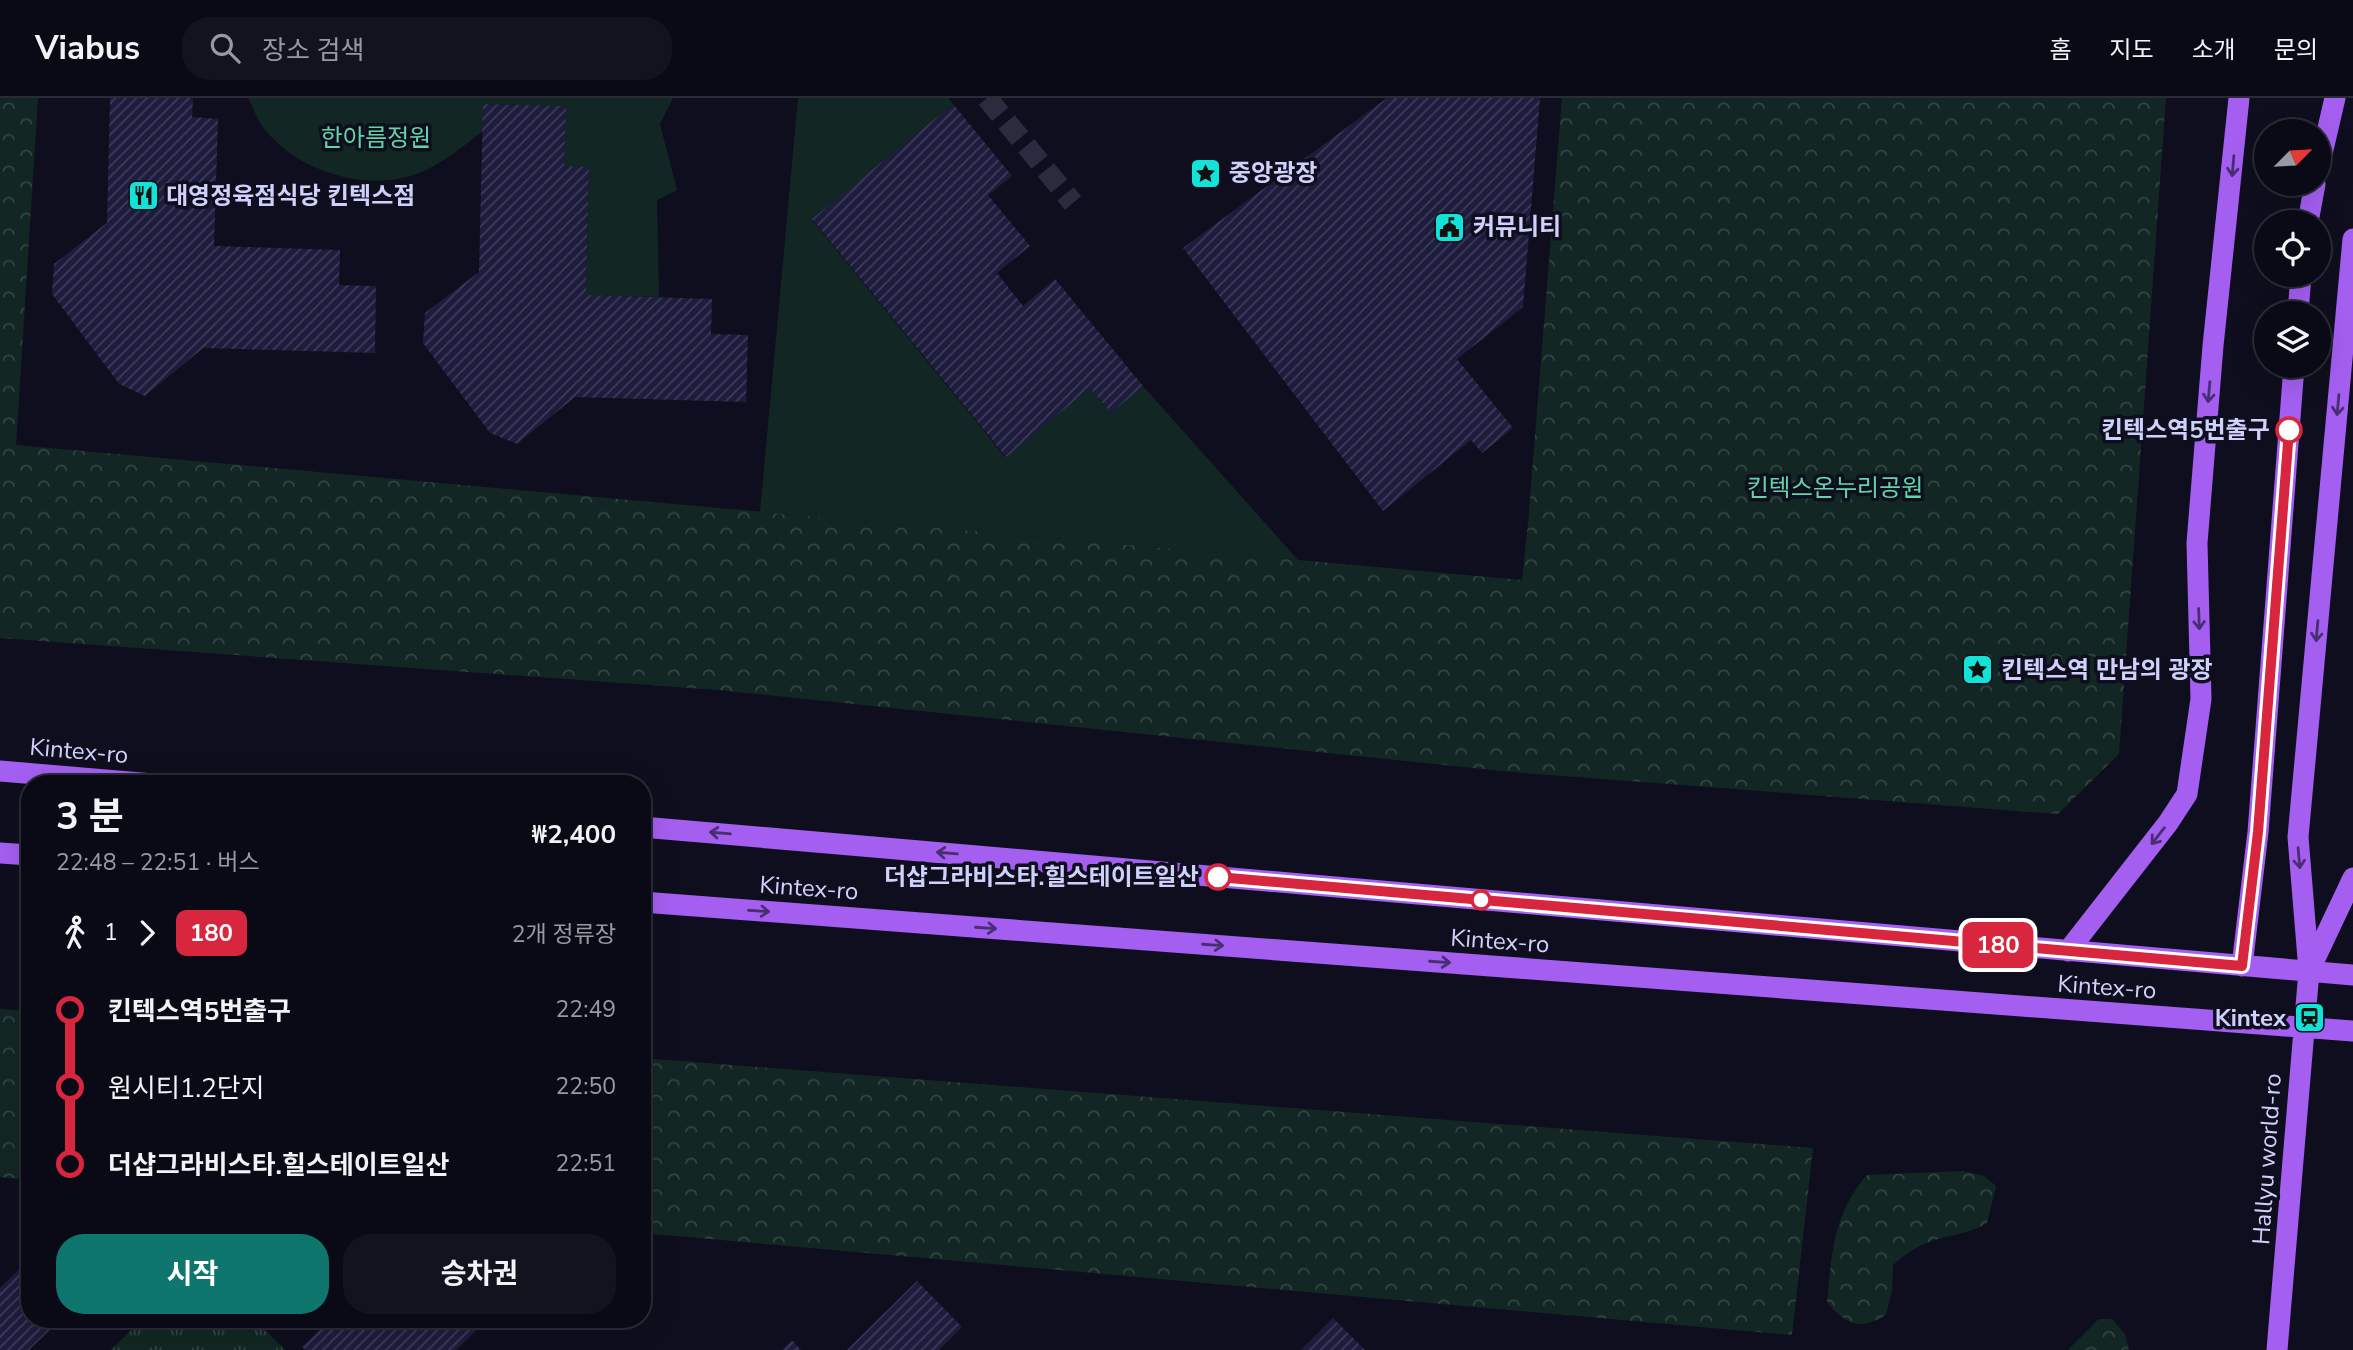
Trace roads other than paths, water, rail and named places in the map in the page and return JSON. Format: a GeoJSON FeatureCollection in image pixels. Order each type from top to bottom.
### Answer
{"type":"FeatureCollection","features":[{"type":"Feature","properties":{"kind":"main road"},"geometry":{"type":"LineString","coordinates":[[2068,951],[2168,823],[2187,794],[2202,699],[2197,543],[2213,346],[2239,98]]}},
{"type":"Feature","properties":{"kind":"main road"},"geometry":{"type":"LineString","coordinates":[[2330,119],[2335,98]]}},
{"type":"Feature","properties":{"kind":"main road"},"geometry":{"type":"LineString","coordinates":[[2309,971],[2298,837],[2353,239]]}},
{"type":"Feature","properties":{"kind":"main road"},"geometry":{"type":"LineString","coordinates":[[2242,966],[2258,832],[2293,378]]}},
{"type":"Feature","properties":{"kind":"main road","name":"Kintex-ro"},"geometry":{"type":"LineString","coordinates":[[0,771],[47,775]]}},
{"type":"Feature","properties":{"kind":"main road","name":"Kintex-ro"},"geometry":{"type":"LineString","coordinates":[[651,828],[2353,975]]}},
{"type":"Feature","properties":{"kind":"main road"},"geometry":{"type":"LineString","coordinates":[[0,853],[21,854]]}},
{"type":"Feature","properties":{"kind":"main road"},"geometry":{"type":"LineString","coordinates":[[2309,971],[2353,878]]}},
{"type":"Feature","properties":{"kind":"main road","name":"Kintex-ro"},"geometry":{"type":"LineString","coordinates":[[651,903],[2353,1031]]}},
{"type":"Feature","properties":{"kind":"main road","name":"Hallyu world-ro"},"geometry":{"type":"LineString","coordinates":[[2277,1350],[2309,971]]}},
{"type":"Feature","properties":{"kind":"tunnel"},"geometry":{"type":"LineString","coordinates":[[987,98],[1073,203]]}},
{"type":"Feature","properties":{"kind":"place","name":"중앙광장"},"geometry":{"type":"Point","coordinates":[1206,173]}},
{"type":"Feature","properties":{"kind":"place","name":"대영정육점식당 킨텍스점"},"geometry":{"type":"Point","coordinates":[143,196]}},
{"type":"Feature","properties":{"kind":"place","name":"커뮤니티"},"geometry":{"type":"Point","coordinates":[1450,227]}},
{"type":"Feature","properties":{"kind":"place","name":"킨텍스역5번출구"},"geometry":{"type":"Point","coordinates":[2289,430]}},
{"type":"Feature","properties":{"kind":"place","name":"킨텍스역 만남의 광장"},"geometry":{"type":"Point","coordinates":[1978,670]}},
{"type":"Feature","properties":{"kind":"place","name":"더샵그라비스타.힐스테이트일산"},"geometry":{"type":"Point","coordinates":[1218,877]}},
{"type":"Feature","properties":{"kind":"place","name":"Kintex"},"geometry":{"type":"Point","coordinates":[2309,1018]}},
{"type":"Feature","properties":{"kind":"park label","name":"한아름정원"},"geometry":{"type":"Point","coordinates":[376,138]}},
{"type":"Feature","properties":{"kind":"park label","name":"킨텍스온누리공원"},"geometry":{"type":"Point","coordinates":[1835,488]}}]}
